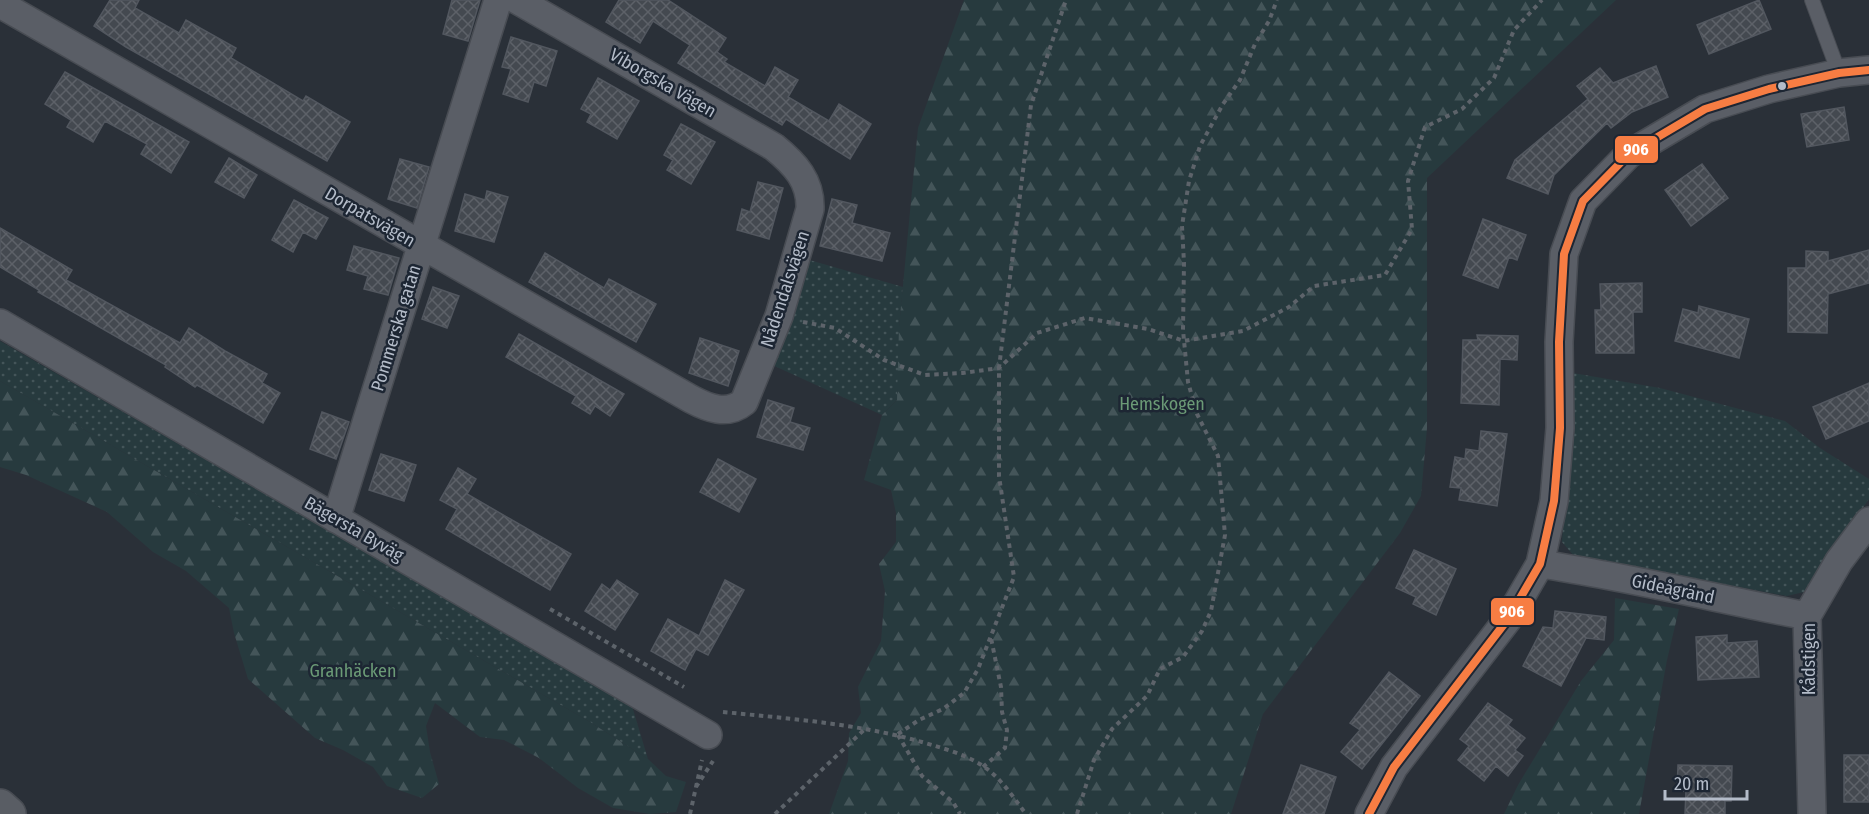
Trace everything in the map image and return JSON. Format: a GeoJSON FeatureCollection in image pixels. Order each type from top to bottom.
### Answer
{"type":"FeatureCollection","features":[{"type":"Feature","properties":{"kind":"main road"},"geometry":{"type":"LineString","coordinates":[[0,806],[9,814]]}},
{"type":"Feature","properties":{"kind":"street","name":"Pommerska gatan"},"geometry":{"type":"LineString","coordinates":[[336,519],[498,0]]}},
{"type":"Feature","properties":{"kind":"street","name":"Viborgska Vägen"},"geometry":{"type":"LineString","coordinates":[[517,0],[774,147],[791,161],[802,175]]}},
{"type":"Feature","properties":{"kind":"street","name":"Dorpatsvägen"},"geometry":{"type":"LineString","coordinates":[[0,4],[691,399],[712,410],[738,407],[744,402]]}},
{"type":"Feature","properties":{"kind":"street"},"geometry":{"type":"LineString","coordinates":[[1369,814],[1394,767],[1508,619],[1540,564],[1554,501],[1560,428],[1559,342],[1564,254],[1583,201],[1629,154],[1705,109],[1769,89],[1839,73],[1869,70]]}},
{"type":"Feature","properties":{"kind":"street","name":"Nådendalsvägen"},"geometry":{"type":"LineString","coordinates":[[744,402],[779,316],[810,209],[810,195],[802,175]]}},
{"type":"Feature","properties":{"kind":"street","name":"Bägersta Byväg"},"geometry":{"type":"LineString","coordinates":[[0,323],[336,519],[710,723]]}},
{"type":"Feature","properties":{"kind":"street","name":"Kådstigen"},"geometry":{"type":"LineString","coordinates":[[1812,814],[1807,616],[1839,561],[1869,521]]}},
{"type":"Feature","properties":{"kind":"street","name":"Gideågränd"},"geometry":{"type":"LineString","coordinates":[[1540,564],[1600,572],[1678,591],[1807,616]]}},
{"type":"Feature","properties":{"kind":"lane"},"geometry":{"type":"LineString","coordinates":[[1812,0],[1839,73]]}},
{"type":"Feature","properties":{"kind":"path"},"geometry":{"type":"LineString","coordinates":[[898,734],[920,720],[944,710],[964,693],[978,669],[1014,577],[999,476],[999,368],[1031,105],[1066,0]]}},
{"type":"Feature","properties":{"kind":"path"},"geometry":{"type":"LineString","coordinates":[[1077,814],[1094,760],[1112,729],[1147,696],[1160,669],[1183,657],[1202,632],[1211,611],[1225,535],[1218,456],[1197,414],[1188,382],[1184,341],[1182,226],[1189,180],[1200,146],[1223,104],[1240,80],[1277,0]]}},
{"type":"Feature","properties":{"kind":"path"},"geometry":{"type":"LineString","coordinates":[[779,316],[835,328],[884,360],[925,375],[963,373],[999,368],[1037,333],[1085,318],[1148,329],[1184,341],[1243,331],[1289,306],[1314,286],[1385,275],[1412,229],[1408,181],[1425,127],[1462,109],[1494,78],[1514,30],[1542,0]]}},
{"type":"Feature","properties":{"kind":"path"},"geometry":{"type":"LineString","coordinates":[[983,766],[1005,748],[1006,739],[1001,687],[991,637]]}},
{"type":"Feature","properties":{"kind":"path"},"geometry":{"type":"LineString","coordinates":[[690,814],[710,723],[866,728],[898,734],[952,751],[983,766],[1006,787],[1026,814]]}},
{"type":"Feature","properties":{"kind":"path"},"geometry":{"type":"LineString","coordinates":[[775,814],[866,728]]}},
{"type":"Feature","properties":{"kind":"path"},"geometry":{"type":"LineString","coordinates":[[898,734],[922,776],[953,802],[960,814]]}},
{"type":"Feature","properties":{"kind":"green space","name":"Hemskogen"},"geometry":{"type":"Polygon","coordinates":[[[964,0],[1616,0],[1427,178],[1427,428],[1421,496],[1400,533],[1263,714],[1231,814],[829,814],[848,761],[849,733],[861,713],[858,687],[881,641],[885,591],[879,564],[896,542],[896,513],[891,490],[864,480],[882,415],[897,400],[899,327],[918,128],[964,0]]]}},
{"type":"Feature","properties":{"kind":"green space"},"geometry":{"type":"Polygon","coordinates":[[[806,259],[903,287],[899,327],[902,337],[897,400],[882,415],[770,364],[806,259]]]}},
{"type":"Feature","properties":{"kind":"green space"},"geometry":{"type":"Polygon","coordinates":[[[0,341],[632,706],[648,759],[590,722],[0,381],[0,341]]]}},
{"type":"Feature","properties":{"kind":"green space"},"geometry":{"type":"Polygon","coordinates":[[[1573,373],[1660,388],[1785,421],[1820,448],[1869,479],[1869,499],[1804,592],[1787,596],[1574,556],[1562,542],[1573,373]]]}},
{"type":"Feature","properties":{"kind":"green space","name":"Granhäcken"},"geometry":{"type":"Polygon","coordinates":[[[0,381],[590,722],[648,759],[666,776],[686,782],[676,812],[650,814],[613,808],[578,788],[539,758],[504,740],[480,737],[435,703],[426,726],[439,784],[422,798],[387,786],[373,767],[315,738],[248,679],[229,608],[186,571],[153,552],[107,512],[26,475],[0,467],[0,381]]]}},
{"type":"Feature","properties":{"kind":"green space"},"geometry":{"type":"Polygon","coordinates":[[[1615,598],[1679,609],[1667,660],[1639,814],[1504,814],[1518,785],[1581,681],[1614,640],[1615,598]]]}},
{"type":"Feature","properties":{"kind":"building"},"geometry":{"type":"Polygon","coordinates":[[[110,0],[139,0],[135,8],[179,33],[186,20],[236,48],[231,58],[303,101],[306,96],[350,122],[327,161],[126,47],[94,26],[110,0]]]}},
{"type":"Feature","properties":{"kind":"building"},"geometry":{"type":"Polygon","coordinates":[[[452,0],[480,0],[468,41],[443,34],[452,0]]]}},
{"type":"Feature","properties":{"kind":"building"},"geometry":{"type":"Polygon","coordinates":[[[619,0],[668,0],[726,38],[717,52],[727,59],[724,62],[765,86],[775,67],[798,80],[788,97],[829,121],[839,104],[871,124],[850,159],[786,119],[782,125],[678,63],[690,45],[653,21],[640,43],[606,22],[619,0]]]}},
{"type":"Feature","properties":{"kind":"building"},"geometry":{"type":"Polygon","coordinates":[[[1759,0],[1771,29],[1709,54],[1697,25],[1759,0]]]}},
{"type":"Feature","properties":{"kind":"building"},"geometry":{"type":"Polygon","coordinates":[[[511,37],[557,51],[546,86],[534,82],[528,102],[503,94],[511,69],[502,67],[511,37]]]}},
{"type":"Feature","properties":{"kind":"building"},"geometry":{"type":"Polygon","coordinates":[[[1656,66],[1668,97],[1632,112],[1611,128],[1607,123],[1554,175],[1548,194],[1507,178],[1515,160],[1588,99],[1577,86],[1600,68],[1613,83],[1656,66]]]}},
{"type":"Feature","properties":{"kind":"building"},"geometry":{"type":"Polygon","coordinates":[[[65,72],[189,142],[171,173],[141,154],[147,144],[105,121],[93,142],[67,127],[71,120],[45,104],[65,72]]]}},
{"type":"Feature","properties":{"kind":"building"},"geometry":{"type":"Polygon","coordinates":[[[598,78],[639,101],[617,139],[587,122],[591,114],[581,109],[598,78]]]}},
{"type":"Feature","properties":{"kind":"building"},"geometry":{"type":"Polygon","coordinates":[[[1844,107],[1849,140],[1807,147],[1801,114],[1844,107]]]}},
{"type":"Feature","properties":{"kind":"building"},"geometry":{"type":"Polygon","coordinates":[[[681,124],[715,142],[691,184],[667,170],[673,160],[664,155],[681,124]]]}},
{"type":"Feature","properties":{"kind":"building"},"geometry":{"type":"Polygon","coordinates":[[[229,158],[257,175],[244,198],[215,182],[229,158]]]}},
{"type":"Feature","properties":{"kind":"building"},"geometry":{"type":"Polygon","coordinates":[[[400,159],[429,167],[417,208],[388,199],[400,159]]]}},
{"type":"Feature","properties":{"kind":"building"},"geometry":{"type":"Polygon","coordinates":[[[1702,164],[1728,198],[1691,226],[1665,190],[1702,164]]]}},
{"type":"Feature","properties":{"kind":"building"},"geometry":{"type":"Polygon","coordinates":[[[758,182],[783,188],[769,239],[737,230],[742,209],[750,212],[758,182]]]}},
{"type":"Feature","properties":{"kind":"building"},"geometry":{"type":"Polygon","coordinates":[[[487,191],[508,197],[494,242],[455,231],[465,194],[485,200],[487,191]]]}},
{"type":"Feature","properties":{"kind":"building"},"geometry":{"type":"Polygon","coordinates":[[[832,199],[857,205],[852,223],[890,233],[882,261],[820,246],[832,199]]]}},
{"type":"Feature","properties":{"kind":"building"},"geometry":{"type":"Polygon","coordinates":[[[294,200],[328,218],[316,239],[303,232],[293,252],[272,240],[294,200]]]}},
{"type":"Feature","properties":{"kind":"building"},"geometry":{"type":"Polygon","coordinates":[[[1483,219],[1526,235],[1517,260],[1509,257],[1498,288],[1463,275],[1483,219]]]}},
{"type":"Feature","properties":{"kind":"building"},"geometry":{"type":"Polygon","coordinates":[[[0,228],[72,270],[66,280],[180,343],[189,328],[267,374],[262,383],[280,393],[263,423],[197,385],[195,387],[165,367],[166,365],[38,292],[39,290],[0,267],[0,228]]]}},
{"type":"Feature","properties":{"kind":"building"},"geometry":{"type":"Polygon","coordinates":[[[354,246],[399,258],[388,295],[364,289],[368,276],[347,270],[354,246]]]}},
{"type":"Feature","properties":{"kind":"building"},"geometry":{"type":"Polygon","coordinates":[[[1869,250],[1869,283],[1828,294],[1827,333],[1788,332],[1788,268],[1806,268],[1806,251],[1828,252],[1828,261],[1869,250]]]}},
{"type":"Feature","properties":{"kind":"building"},"geometry":{"type":"Polygon","coordinates":[[[545,253],[604,288],[609,279],[656,304],[636,342],[529,282],[545,253]]]}},
{"type":"Feature","properties":{"kind":"building"},"geometry":{"type":"Polygon","coordinates":[[[1642,283],[1642,312],[1633,312],[1634,353],[1596,353],[1595,310],[1601,310],[1600,284],[1642,283]]]}},
{"type":"Feature","properties":{"kind":"building"},"geometry":{"type":"Polygon","coordinates":[[[433,287],[459,296],[447,328],[422,319],[433,287]]]}},
{"type":"Feature","properties":{"kind":"building"},"geometry":{"type":"Polygon","coordinates":[[[1699,306],[1749,319],[1739,358],[1675,341],[1683,309],[1698,313],[1699,306]]]}},
{"type":"Feature","properties":{"kind":"building"},"geometry":{"type":"Polygon","coordinates":[[[519,334],[624,394],[610,416],[595,406],[590,414],[572,403],[576,396],[506,357],[519,334]]]}},
{"type":"Feature","properties":{"kind":"building"},"geometry":{"type":"Polygon","coordinates":[[[1477,335],[1518,336],[1517,360],[1500,359],[1499,405],[1461,403],[1463,340],[1478,340],[1477,335]]]}},
{"type":"Feature","properties":{"kind":"building"},"geometry":{"type":"Polygon","coordinates":[[[700,338],[739,351],[728,386],[689,373],[700,338]]]}},
{"type":"Feature","properties":{"kind":"building"},"geometry":{"type":"Polygon","coordinates":[[[1869,383],[1869,421],[1826,439],[1813,407],[1869,383]]]}},
{"type":"Feature","properties":{"kind":"building"},"geometry":{"type":"Polygon","coordinates":[[[768,400],[794,408],[790,422],[810,428],[803,450],[757,437],[768,400]]]}},
{"type":"Feature","properties":{"kind":"building"},"geometry":{"type":"Polygon","coordinates":[[[322,412],[349,422],[336,459],[310,449],[322,412]]]}},
{"type":"Feature","properties":{"kind":"building"},"geometry":{"type":"Polygon","coordinates":[[[1481,431],[1507,434],[1497,506],[1459,500],[1461,488],[1450,487],[1455,457],[1465,459],[1466,449],[1479,451],[1481,431]]]}},
{"type":"Feature","properties":{"kind":"building"},"geometry":{"type":"Polygon","coordinates":[[[381,454],[416,465],[404,501],[369,490],[381,454]]]}},
{"type":"Feature","properties":{"kind":"building"},"geometry":{"type":"Polygon","coordinates":[[[718,459],[756,479],[739,512],[700,492],[718,459]]]}},
{"type":"Feature","properties":{"kind":"building"},"geometry":{"type":"Polygon","coordinates":[[[458,468],[476,479],[467,494],[571,554],[550,590],[446,529],[457,509],[440,500],[458,468]]]}},
{"type":"Feature","properties":{"kind":"building"},"geometry":{"type":"Polygon","coordinates":[[[1414,550],[1456,569],[1436,615],[1413,604],[1416,597],[1396,588],[1414,550]]]}},
{"type":"Feature","properties":{"kind":"building"},"geometry":{"type":"Polygon","coordinates":[[[617,580],[638,594],[615,630],[585,611],[602,584],[610,590],[617,580]]]}},
{"type":"Feature","properties":{"kind":"building"},"geometry":{"type":"Polygon","coordinates":[[[725,580],[744,590],[708,655],[696,649],[685,670],[651,651],[668,619],[699,636],[725,580]]]}},
{"type":"Feature","properties":{"kind":"building"},"geometry":{"type":"Polygon","coordinates":[[[1555,611],[1606,617],[1604,640],[1586,638],[1561,686],[1523,666],[1543,627],[1553,628],[1555,611]]]}},
{"type":"Feature","properties":{"kind":"building"},"geometry":{"type":"Polygon","coordinates":[[[1727,635],[1727,643],[1757,641],[1759,677],[1698,680],[1696,637],[1727,635]]]}},
{"type":"Feature","properties":{"kind":"building"},"geometry":{"type":"Polygon","coordinates":[[[1389,672],[1420,696],[1362,769],[1341,752],[1360,730],[1350,723],[1389,672]]]}},
{"type":"Feature","properties":{"kind":"building"},"geometry":{"type":"Polygon","coordinates":[[[1488,703],[1512,720],[1508,725],[1525,738],[1515,750],[1523,756],[1508,776],[1496,766],[1484,781],[1458,760],[1469,746],[1460,739],[1488,703]]]}},
{"type":"Feature","properties":{"kind":"building"},"geometry":{"type":"Polygon","coordinates":[[[1844,755],[1869,755],[1869,802],[1844,802],[1844,755]]]}},
{"type":"Feature","properties":{"kind":"building"},"geometry":{"type":"Polygon","coordinates":[[[1301,765],[1336,777],[1324,814],[1283,814],[1301,765]]]}},
{"type":"Feature","properties":{"kind":"building"},"geometry":{"type":"Polygon","coordinates":[[[1678,765],[1732,766],[1731,801],[1725,801],[1725,814],[1685,814],[1686,791],[1677,791],[1678,765]]]}},
{"type":"Feature","properties":{"kind":"transit line","name":"906"},"geometry":{"type":"LineString","coordinates":[[1369,814],[1394,767],[1508,619],[1540,564],[1554,501],[1560,428],[1559,342],[1564,254],[1583,201],[1629,154],[1705,109],[1769,89],[1839,73],[1869,70]]}}]}
